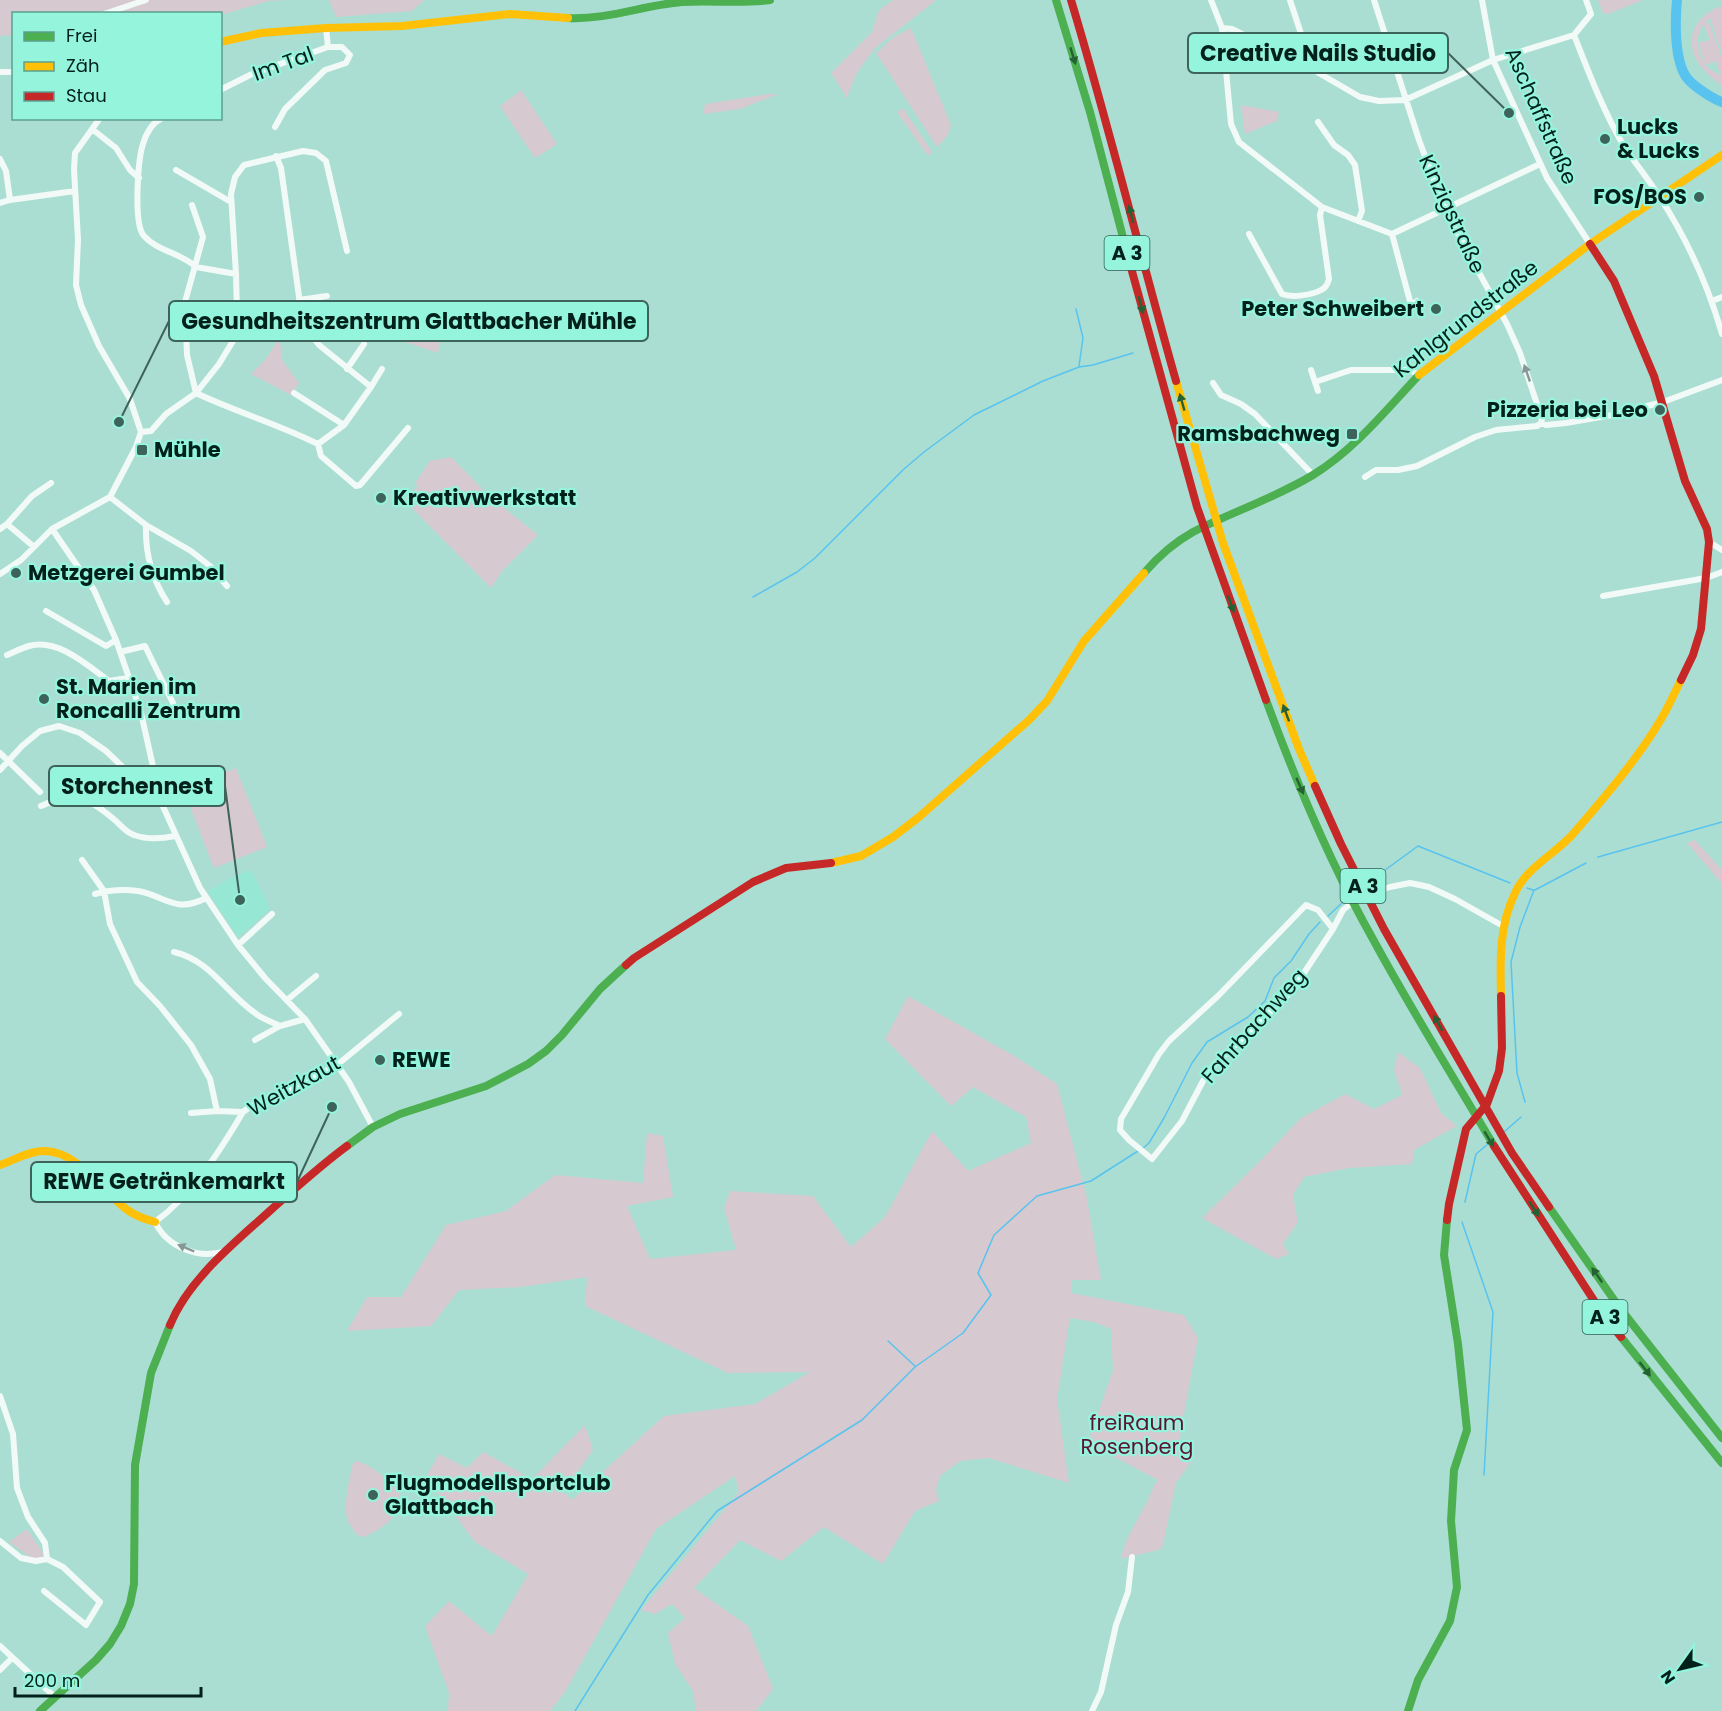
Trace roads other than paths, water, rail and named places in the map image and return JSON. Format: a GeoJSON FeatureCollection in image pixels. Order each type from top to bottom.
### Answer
{"type":"FeatureCollection","features":[{"type":"Feature","properties":{"kind":"main road"},"geometry":{"type":"LineString","coordinates":[[222,42],[261,33],[402,26],[510,14],[588,19],[681,2],[770,0]]}},
{"type":"Feature","properties":{"kind":"main road","name":"A 3"},"geometry":{"type":"LineString","coordinates":[[1056,0],[1090,112],[1197,507],[1286,754],[1331,856],[1373,940],[1502,1160],[1604,1316],[1697,1434],[1722,1462]]}},
{"type":"Feature","properties":{"kind":"main road","name":"A 3"},"geometry":{"type":"LineString","coordinates":[[1071,0],[1103,107],[1153,300],[1223,543],[1299,749],[1341,844],[1384,929],[1512,1153],[1619,1306],[1722,1438]]}},
{"type":"Feature","properties":{"kind":"main road","name":"Kahlgrundstraße"},"geometry":{"type":"LineString","coordinates":[[40,1711],[110,1644],[122,1626],[134,1584],[135,1465],[151,1373],[174,1316],[190,1291],[226,1251],[325,1162],[373,1127],[400,1114],[486,1086],[528,1064],[546,1051],[580,1015],[600,989],[634,958],[753,882],[786,868],[831,863],[861,856],[893,837],[1029,720],[1047,701],[1084,641],[1150,566],[1191,533],[1273,496],[1312,475],[1344,453],[1419,375],[1590,244],[1722,155]]}},
{"type":"Feature","properties":{"kind":"main road","name":"Aschaffstraße"},"geometry":{"type":"LineString","coordinates":[[1408,1711],[1418,1680],[1450,1621],[1457,1587],[1451,1521],[1454,1470],[1467,1430],[1458,1344],[1444,1255],[1449,1204],[1466,1129],[1487,1104],[1499,1071],[1502,1048],[1500,960],[1503,926],[1515,892],[1522,881],[1571,836],[1639,753],[1661,720],[1693,655],[1701,629],[1706,578],[1707,529],[1685,481],[1654,376],[1614,281],[1590,244]]}},
{"type":"Feature","properties":{"kind":"main road"},"geometry":{"type":"LineString","coordinates":[[0,1165],[46,1151],[63,1155],[121,1205],[145,1222],[155,1222]]}},
{"type":"Feature","properties":{"kind":"street"},"geometry":{"type":"LineString","coordinates":[[110,12],[146,0]]}},
{"type":"Feature","properties":{"kind":"street"},"geometry":{"type":"LineString","coordinates":[[1211,0],[1222,28],[1234,134],[1245,149],[1322,207],[1392,234],[1540,164]]}},
{"type":"Feature","properties":{"kind":"street"},"geometry":{"type":"LineString","coordinates":[[1290,0],[1305,46],[1305,65]]}},
{"type":"Feature","properties":{"kind":"street","name":"Kinzigstraße"},"geometry":{"type":"LineString","coordinates":[[1374,0],[1445,210],[1501,312],[1520,353],[1542,419],[1541,423]]}},
{"type":"Feature","properties":{"kind":"street","name":"Aschaffstraße"},"geometry":{"type":"LineString","coordinates":[[1482,0],[1492,60],[1540,164],[1561,202],[1590,244]]}},
{"type":"Feature","properties":{"kind":"street"},"geometry":{"type":"LineString","coordinates":[[1222,28],[1232,29],[1305,65],[1360,97],[1379,101],[1406,100],[1492,60],[1574,35],[1591,15],[1586,0]]}},
{"type":"Feature","properties":{"kind":"street","name":"Im Tal"},"geometry":{"type":"LineString","coordinates":[[222,89],[252,74],[328,47],[326,28]]}},
{"type":"Feature","properties":{"kind":"street"},"geometry":{"type":"LineString","coordinates":[[1574,35],[1625,148],[1660,196],[1684,239],[1712,301],[1722,334]]}},
{"type":"Feature","properties":{"kind":"street"},"geometry":{"type":"LineString","coordinates":[[275,127],[285,108],[325,70],[346,63],[350,55],[342,47],[328,47]]}},
{"type":"Feature","properties":{"kind":"street"},"geometry":{"type":"LineString","coordinates":[[0,574],[21,560],[52,530],[111,497],[141,432],[130,399],[99,346],[81,305],[76,285],[78,240],[75,153],[99,120]]}},
{"type":"Feature","properties":{"kind":"street"},"geometry":{"type":"LineString","coordinates":[[158,120],[147,133],[142,146],[137,222],[142,235],[152,243],[187,258],[196,267],[236,274]]}},
{"type":"Feature","properties":{"kind":"street"},"geometry":{"type":"LineString","coordinates":[[1318,122],[1334,144],[1348,154],[1355,165],[1362,211],[1358,221]]}},
{"type":"Feature","properties":{"kind":"street"},"geometry":{"type":"LineString","coordinates":[[93,129],[116,148],[130,170],[139,178]]}},
{"type":"Feature","properties":{"kind":"street"},"geometry":{"type":"LineString","coordinates":[[141,432],[151,431],[166,414],[196,393],[219,364],[233,340],[237,313],[231,202],[235,177],[244,165],[303,151],[316,153],[326,162],[336,197],[346,251]]}},
{"type":"Feature","properties":{"kind":"street"},"geometry":{"type":"LineString","coordinates":[[276,156],[295,255],[303,325],[319,345],[371,387]]}},
{"type":"Feature","properties":{"kind":"street"},"geometry":{"type":"LineString","coordinates":[[0,159],[6,171],[10,200]]}},
{"type":"Feature","properties":{"kind":"street"},"geometry":{"type":"LineString","coordinates":[[176,171],[231,202]]}},
{"type":"Feature","properties":{"kind":"street"},"geometry":{"type":"LineString","coordinates":[[0,203],[75,191]]}},
{"type":"Feature","properties":{"kind":"street"},"geometry":{"type":"LineString","coordinates":[[192,205],[203,237],[185,302],[187,355],[196,393]]}},
{"type":"Feature","properties":{"kind":"street"},"geometry":{"type":"LineString","coordinates":[[1249,234],[1282,294],[1288,297],[1321,291],[1327,286],[1329,279],[1320,215],[1322,207]]}},
{"type":"Feature","properties":{"kind":"street"},"geometry":{"type":"LineString","coordinates":[[1392,234],[1414,303],[1404,309]]}},
{"type":"Feature","properties":{"kind":"street"},"geometry":{"type":"LineString","coordinates":[[299,300],[327,296]]}},
{"type":"Feature","properties":{"kind":"street"},"geometry":{"type":"LineString","coordinates":[[1712,301],[1722,297]]}},
{"type":"Feature","properties":{"kind":"street"},"geometry":{"type":"LineString","coordinates":[[347,369],[363,344]]}},
{"type":"Feature","properties":{"kind":"street"},"geometry":{"type":"LineString","coordinates":[[318,444],[344,425],[382,369]]}},
{"type":"Feature","properties":{"kind":"street"},"geometry":{"type":"LineString","coordinates":[[1311,370],[1318,391]]}},
{"type":"Feature","properties":{"kind":"street"},"geometry":{"type":"LineString","coordinates":[[1315,382],[1351,370],[1410,370],[1419,375]]}},
{"type":"Feature","properties":{"kind":"street"},"geometry":{"type":"LineString","coordinates":[[1365,477],[1376,470],[1398,470],[1417,466],[1475,437],[1496,430],[1537,426],[1541,423],[1546,425],[1566,423],[1612,415],[1662,402],[1722,380]]}},
{"type":"Feature","properties":{"kind":"street"},"geometry":{"type":"LineString","coordinates":[[1213,383],[1221,394],[1255,414],[1312,475]]}},
{"type":"Feature","properties":{"kind":"street"},"geometry":{"type":"LineString","coordinates":[[196,393],[318,444],[321,456],[346,480],[356,486],[360,485],[408,428]]}},
{"type":"Feature","properties":{"kind":"street"},"geometry":{"type":"LineString","coordinates":[[294,393],[344,425]]}},
{"type":"Feature","properties":{"kind":"street"},"geometry":{"type":"LineString","coordinates":[[0,529],[8,524],[32,496],[51,483]]}},
{"type":"Feature","properties":{"kind":"street"},"geometry":{"type":"LineString","coordinates":[[111,497],[146,525],[191,551],[210,566],[228,586]]}},
{"type":"Feature","properties":{"kind":"street"},"geometry":{"type":"LineString","coordinates":[[8,524],[33,546]]}},
{"type":"Feature","properties":{"kind":"street"},"geometry":{"type":"LineString","coordinates":[[146,525],[145,540],[151,570],[167,602]]}},
{"type":"Feature","properties":{"kind":"street"},"geometry":{"type":"LineString","coordinates":[[52,530],[94,590],[116,640],[141,713],[161,802],[190,869],[206,898],[238,945],[265,978],[305,1019],[337,1065],[373,1127]]}},
{"type":"Feature","properties":{"kind":"street"},"geometry":{"type":"LineString","coordinates":[[1708,542],[1716,544],[1722,550]]}},
{"type":"Feature","properties":{"kind":"street"},"geometry":{"type":"LineString","coordinates":[[1603,596],[1706,578],[1722,572]]}},
{"type":"Feature","properties":{"kind":"street"},"geometry":{"type":"LineString","coordinates":[[46,611],[106,646],[116,640]]}},
{"type":"Feature","properties":{"kind":"street"},"geometry":{"type":"LineString","coordinates":[[7,655],[31,645],[51,645],[82,661],[108,681],[128,678]]}},
{"type":"Feature","properties":{"kind":"street"},"geometry":{"type":"LineString","coordinates":[[120,652],[145,646],[173,703]]}},
{"type":"Feature","properties":{"kind":"street"},"geometry":{"type":"LineString","coordinates":[[0,770],[22,746],[40,731],[58,726],[80,733],[106,751],[130,774],[156,778]]}},
{"type":"Feature","properties":{"kind":"street"},"geometry":{"type":"LineString","coordinates":[[0,753],[40,792]]}},
{"type":"Feature","properties":{"kind":"street"},"geometry":{"type":"LineString","coordinates":[[41,806],[65,797],[83,798],[99,806],[132,835],[157,840],[175,836]]}},
{"type":"Feature","properties":{"kind":"street"},"geometry":{"type":"LineString","coordinates":[[82,860],[104,891],[110,924],[137,982],[160,1006],[191,1045],[210,1079],[217,1111]]}},
{"type":"Feature","properties":{"kind":"street","name":"Fahrbachweg"},"geometry":{"type":"LineString","coordinates":[[1333,929],[1318,910],[1306,905],[1219,995],[1169,1041],[1159,1054],[1119,1126],[1123,1134],[1152,1159],[1182,1121],[1203,1081],[1215,1064],[1292,991],[1333,929],[1343,910],[1367,894],[1410,883],[1437,891],[1503,926]]}},
{"type":"Feature","properties":{"kind":"street"},"geometry":{"type":"LineString","coordinates":[[95,894],[104,891],[139,891],[178,905],[194,904],[206,898]]}},
{"type":"Feature","properties":{"kind":"street"},"geometry":{"type":"LineString","coordinates":[[238,945],[272,914]]}},
{"type":"Feature","properties":{"kind":"street"},"geometry":{"type":"LineString","coordinates":[[174,952],[196,960],[213,973],[255,1014],[280,1026]]}},
{"type":"Feature","properties":{"kind":"street"},"geometry":{"type":"LineString","coordinates":[[287,1000],[316,976]]}},
{"type":"Feature","properties":{"kind":"street","name":"Weitzkaut"},"geometry":{"type":"LineString","coordinates":[[155,1222],[165,1215],[208,1168],[243,1112],[337,1065],[399,1014]]}},
{"type":"Feature","properties":{"kind":"street"},"geometry":{"type":"LineString","coordinates":[[255,1040],[280,1026],[305,1019]]}},
{"type":"Feature","properties":{"kind":"street"},"geometry":{"type":"LineString","coordinates":[[191,1113],[243,1112]]}},
{"type":"Feature","properties":{"kind":"street"},"geometry":{"type":"LineString","coordinates":[[155,1222],[160,1232],[171,1242],[188,1250],[209,1255],[226,1251]]}},
{"type":"Feature","properties":{"kind":"street"},"geometry":{"type":"LineString","coordinates":[[0,1396],[13,1434],[17,1488],[28,1517],[45,1543],[47,1559]]}},
{"type":"Feature","properties":{"kind":"street"},"geometry":{"type":"LineString","coordinates":[[0,1540],[21,1558],[36,1562],[47,1559],[63,1568],[100,1602],[86,1625],[44,1591]]}},
{"type":"Feature","properties":{"kind":"street"},"geometry":{"type":"LineString","coordinates":[[1092,1711],[1101,1692],[1116,1625],[1128,1592],[1132,1557]]}},
{"type":"Feature","properties":{"kind":"street"},"geometry":{"type":"LineString","coordinates":[[0,1646],[56,1698]]}},
{"type":"Feature","properties":{"kind":"street"},"geometry":{"type":"LineString","coordinates":[[0,1670],[12,1658]]}},
{"type":"Feature","properties":{"kind":"waterway"},"geometry":{"type":"LineString","coordinates":[[1677,0],[1676,40],[1683,71],[1694,85],[1722,102]]}},
{"type":"Feature","properties":{"kind":"waterway"},"geometry":{"type":"LineString","coordinates":[[1076,309],[1083,338],[1079,366]]}},
{"type":"Feature","properties":{"kind":"waterway"},"geometry":{"type":"LineString","coordinates":[[753,597],[797,572],[815,558],[904,469],[974,415],[1043,381],[1079,367],[1133,353]]}},
{"type":"Feature","properties":{"kind":"waterway"},"geometry":{"type":"LineString","coordinates":[[1598,857],[1722,822]]}},
{"type":"Feature","properties":{"kind":"waterway"},"geometry":{"type":"LineString","coordinates":[[1366,884],[1418,846],[1510,883]]}},
{"type":"Feature","properties":{"kind":"waterway"},"geometry":{"type":"LineString","coordinates":[[1535,890],[1586,863]]}},
{"type":"Feature","properties":{"kind":"waterway"},"geometry":{"type":"LineString","coordinates":[[1527,888],[1533,890]]}},
{"type":"Feature","properties":{"kind":"waterway"},"geometry":{"type":"LineString","coordinates":[[1525,1102],[1517,1073],[1511,962],[1520,927],[1534,890]]}},
{"type":"Feature","properties":{"kind":"waterway"},"geometry":{"type":"LineString","coordinates":[[1328,916],[1342,903]]}},
{"type":"Feature","properties":{"kind":"waterway"},"geometry":{"type":"LineString","coordinates":[[1142,1149],[1149,1143],[1192,1063],[1207,1042],[1248,1017],[1265,1001],[1274,978],[1291,961],[1320,922]]}},
{"type":"Feature","properties":{"kind":"waterway"},"geometry":{"type":"LineString","coordinates":[[1504,1132],[1521,1117]]}},
{"type":"Feature","properties":{"kind":"waterway"},"geometry":{"type":"LineString","coordinates":[[1465,1202],[1476,1154],[1488,1144]]}},
{"type":"Feature","properties":{"kind":"waterway"},"geometry":{"type":"LineString","coordinates":[[575,1711],[648,1595],[717,1511],[862,1420],[915,1367],[963,1333],[991,1295],[978,1273],[994,1235],[1037,1196],[1091,1181],[1138,1151]]}},
{"type":"Feature","properties":{"kind":"waterway"},"geometry":{"type":"LineString","coordinates":[[1462,1222],[1493,1312],[1484,1475]]}},
{"type":"Feature","properties":{"kind":"waterway"},"geometry":{"type":"LineString","coordinates":[[888,1341],[915,1366]]}},
{"type":"Feature","properties":{"kind":"place","name":"Creative Nails Studio"},"geometry":{"type":"Point","coordinates":[1509,113]}},
{"type":"Feature","properties":{"kind":"place","name":"Lucks & Lucks"},"geometry":{"type":"Point","coordinates":[1605,139]}},
{"type":"Feature","properties":{"kind":"place","name":"FOS/BOS"},"geometry":{"type":"Point","coordinates":[1699,197]}},
{"type":"Feature","properties":{"kind":"place","name":"Peter Schweibert"},"geometry":{"type":"Point","coordinates":[1436,309]}},
{"type":"Feature","properties":{"kind":"place","name":"Pizzeria bei Leo"},"geometry":{"type":"Point","coordinates":[1660,410]}},
{"type":"Feature","properties":{"kind":"place","name":"Gesundheitszentrum Glattbacher Mühle"},"geometry":{"type":"Point","coordinates":[119,422]}},
{"type":"Feature","properties":{"kind":"place","name":"Ramsbachweg"},"geometry":{"type":"Point","coordinates":[1352,434]}},
{"type":"Feature","properties":{"kind":"place","name":"Mühle"},"geometry":{"type":"Point","coordinates":[142,450]}},
{"type":"Feature","properties":{"kind":"place","name":"Kreativwerkstatt"},"geometry":{"type":"Point","coordinates":[381,498]}},
{"type":"Feature","properties":{"kind":"place","name":"Metzgerei Gumbel"},"geometry":{"type":"Point","coordinates":[16,573]}},
{"type":"Feature","properties":{"kind":"place","name":"St. Marien im Roncalli Zentrum"},"geometry":{"type":"Point","coordinates":[44,699]}},
{"type":"Feature","properties":{"kind":"place","name":"Storchennest"},"geometry":{"type":"Point","coordinates":[240,900]}},
{"type":"Feature","properties":{"kind":"place","name":"REWE"},"geometry":{"type":"Point","coordinates":[380,1060]}},
{"type":"Feature","properties":{"kind":"place","name":"REWE Getränkemarkt"},"geometry":{"type":"Point","coordinates":[332,1107]}},
{"type":"Feature","properties":{"kind":"place","name":"Flugmodellsportclub Glattbach"},"geometry":{"type":"Point","coordinates":[373,1495]}},
{"type":"Feature","properties":{"kind":"park label","name":"freiRaum Rosenberg"},"geometry":{"type":"Point","coordinates":[1137,1435]}}]}
